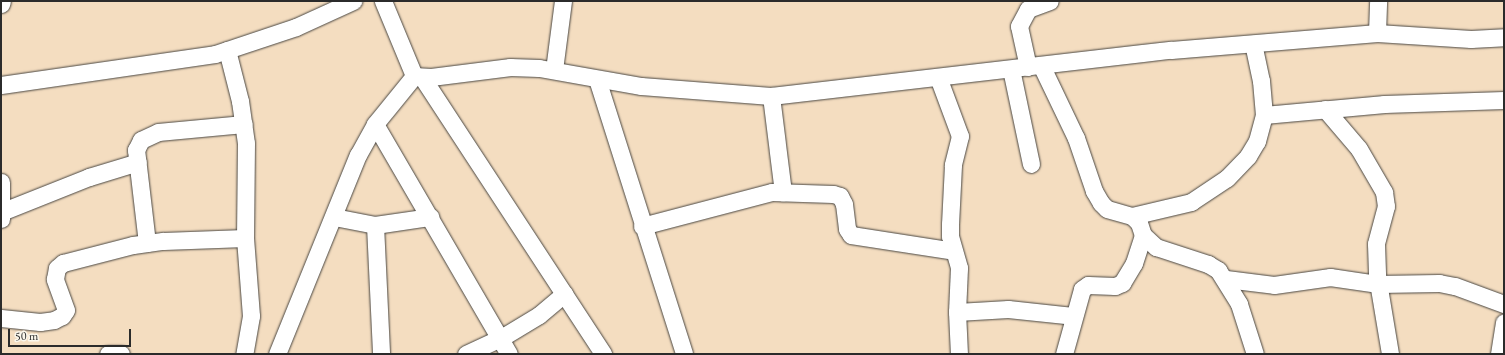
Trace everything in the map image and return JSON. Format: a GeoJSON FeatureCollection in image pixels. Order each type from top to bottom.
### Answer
{"type":"FeatureCollection","features":[{"type":"Feature","properties":{"kind":"street"},"geometry":{"type":"LineString","coordinates":[[1,85],[192,58],[227,50],[296,27],[353,1]]}},
{"type":"Feature","properties":{"kind":"street"},"geometry":{"type":"LineString","coordinates":[[383,1],[418,77],[604,354]]}},
{"type":"Feature","properties":{"kind":"street"},"geometry":{"type":"LineString","coordinates":[[554,70],[563,1]]}},
{"type":"Feature","properties":{"kind":"street"},"geometry":{"type":"LineString","coordinates":[[1050,1],[1028,9],[1019,26],[1035,66],[1076,138],[1094,191],[1107,209],[1132,216],[1191,202],[1227,178],[1241,166],[1257,141],[1264,115],[1262,86],[1253,44]]}},
{"type":"Feature","properties":{"kind":"street"},"geometry":{"type":"LineString","coordinates":[[1377,33],[1378,1]]}},
{"type":"Feature","properties":{"kind":"street"},"geometry":{"type":"LineString","coordinates":[[277,354],[358,155],[375,124],[418,77],[510,67],[554,70],[597,79],[674,90],[771,96],[1035,66],[1377,33],[1471,39],[1504,37]]}},
{"type":"Feature","properties":{"kind":"street"},"geometry":{"type":"LineString","coordinates":[[227,50],[244,124],[247,178],[245,238],[251,316],[244,354]]}},
{"type":"Feature","properties":{"kind":"street"},"geometry":{"type":"LineString","coordinates":[[1011,69],[1031,164]]}},
{"type":"Feature","properties":{"kind":"street"},"geometry":{"type":"LineString","coordinates":[[938,77],[960,136],[952,175],[950,236],[960,268],[957,312],[959,354]]}},
{"type":"Feature","properties":{"kind":"street"},"geometry":{"type":"LineString","coordinates":[[597,79],[642,226],[684,354]]}},
{"type":"Feature","properties":{"kind":"street"},"geometry":{"type":"LineString","coordinates":[[771,96],[783,192]]}},
{"type":"Feature","properties":{"kind":"street"},"geometry":{"type":"LineString","coordinates":[[1264,115],[1384,104],[1504,100]]}},
{"type":"Feature","properties":{"kind":"street"},"geometry":{"type":"LineString","coordinates":[[1325,109],[1359,149],[1384,192],[1386,206],[1376,244],[1378,284],[1390,354]]}},
{"type":"Feature","properties":{"kind":"street"},"geometry":{"type":"LineString","coordinates":[[147,243],[136,150],[141,140],[149,135],[244,124]]}},
{"type":"Feature","properties":{"kind":"street"},"geometry":{"type":"LineString","coordinates":[[375,124],[509,354]]}},
{"type":"Feature","properties":{"kind":"street"},"geometry":{"type":"LineString","coordinates":[[2,212],[89,177],[138,162]]}},
{"type":"Feature","properties":{"kind":"street"},"geometry":{"type":"LineString","coordinates":[[1,182],[1,219]]}},
{"type":"Feature","properties":{"kind":"street"},"geometry":{"type":"LineString","coordinates":[[642,226],[760,194],[783,192],[840,196],[844,204],[847,229],[851,235],[954,251]]}},
{"type":"Feature","properties":{"kind":"street"},"geometry":{"type":"LineString","coordinates":[[1132,216],[1139,223],[1143,235],[1156,247],[1208,264],[1226,279],[1239,304],[1255,354]]}},
{"type":"Feature","properties":{"kind":"street"},"geometry":{"type":"LineString","coordinates":[[334,217],[375,225],[430,217]]}},
{"type":"Feature","properties":{"kind":"street"},"geometry":{"type":"LineString","coordinates":[[375,225],[381,354]]}},
{"type":"Feature","properties":{"kind":"street"},"geometry":{"type":"LineString","coordinates":[[1064,354],[1073,316],[1082,289],[1088,285],[1115,286],[1122,283],[1134,263],[1143,235]]}},
{"type":"Feature","properties":{"kind":"street"},"geometry":{"type":"LineString","coordinates":[[1,318],[40,322],[54,320],[62,316],[66,310],[55,279],[57,268],[63,263],[147,243],[184,239],[245,238]]}},
{"type":"Feature","properties":{"kind":"street"},"geometry":{"type":"LineString","coordinates":[[1226,279],[1281,285],[1330,277],[1378,284],[1438,283],[1455,286],[1504,304]]}},
{"type":"Feature","properties":{"kind":"street"},"geometry":{"type":"LineString","coordinates":[[466,354],[501,338],[539,314],[564,294]]}},
{"type":"Feature","properties":{"kind":"street"},"geometry":{"type":"LineString","coordinates":[[957,312],[1008,309],[1073,316]]}},
{"type":"Feature","properties":{"kind":"street"},"geometry":{"type":"LineString","coordinates":[[1499,354],[1504,322]]}},
{"type":"Feature","properties":{"kind":"street"},"geometry":{"type":"LineString","coordinates":[[108,354],[121,354]]}}]}
